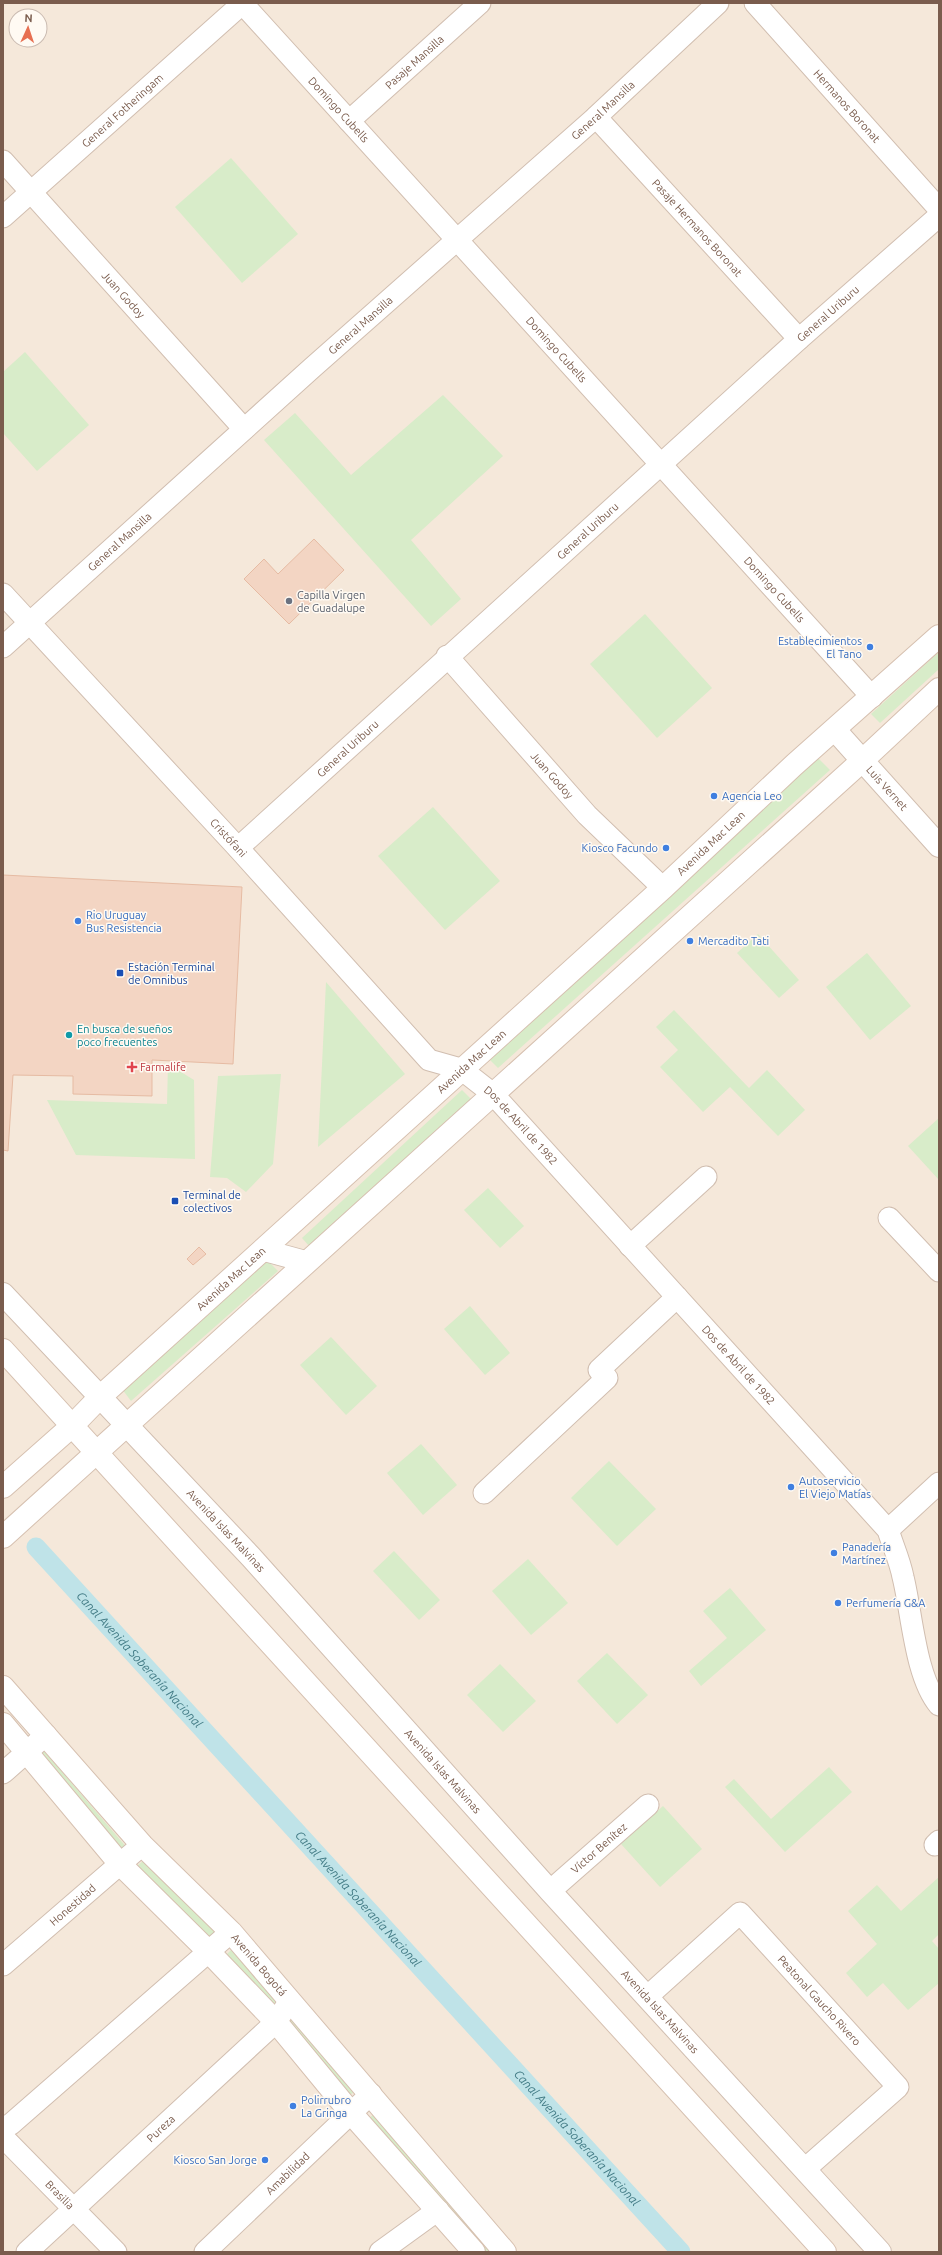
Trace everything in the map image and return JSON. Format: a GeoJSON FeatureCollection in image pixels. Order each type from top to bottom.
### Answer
{"type":"FeatureCollection","features":[{"type":"Feature","properties":{"kind":"main road","name":"Avenida Mac Lean"},"geometry":{"type":"LineString","coordinates":[[3,1487],[72,1426],[101,1396],[662,888],[794,765],[836,730],[939,636]]}},
{"type":"Feature","properties":{"kind":"main road"},"geometry":{"type":"LineString","coordinates":[[3,1537],[863,760],[939,689]]}},
{"type":"Feature","properties":{"kind":"main road","name":"Luis Vernet"},"geometry":{"type":"LineString","coordinates":[[836,730],[939,846]]}},
{"type":"Feature","properties":{"kind":"main road","name":"Avenida Islas Malvinas"},"geometry":{"type":"LineString","coordinates":[[3,1294],[101,1396],[126,1425],[251,1557],[550,1891],[648,1996],[880,2252]]}},
{"type":"Feature","properties":{"kind":"main road"},"geometry":{"type":"LineString","coordinates":[[3,1350],[825,2252]]}},
{"type":"Feature","properties":{"kind":"main road","name":"Avenida Bogotá"},"geometry":{"type":"LineString","coordinates":[[3,1687],[142,1845],[231,1932],[288,2002],[370,2094],[504,2252]]}},
{"type":"Feature","properties":{"kind":"main road"},"geometry":{"type":"LineString","coordinates":[[3,1724],[120,1864],[210,1952],[276,2022],[351,2113],[474,2252]]}},
{"type":"Feature","properties":{"kind":"street","name":"Domingo Cubells"},"geometry":{"type":"LineString","coordinates":[[242,3],[872,696]]}},
{"type":"Feature","properties":{"kind":"street","name":"General Fotheringam"},"geometry":{"type":"LineString","coordinates":[[3,218],[30,192],[242,3]]}},
{"type":"Feature","properties":{"kind":"street","name":"Pasaje Mansilla"},"geometry":{"type":"LineString","coordinates":[[349,121],[480,3]]}},
{"type":"Feature","properties":{"kind":"street","name":"General Mansilla"},"geometry":{"type":"LineString","coordinates":[[3,647],[244,429],[596,117],[718,3]]}},
{"type":"Feature","properties":{"kind":"street","name":"Hermanos Boronat"},"geometry":{"type":"LineString","coordinates":[[755,3],[939,210]]}},
{"type":"Feature","properties":{"kind":"street","name":"Pasaje Hermanos Boronat"},"geometry":{"type":"LineString","coordinates":[[596,117],[799,339]]}},
{"type":"Feature","properties":{"kind":"street","name":"Juan Godoy"},"geometry":{"type":"LineString","coordinates":[[3,161],[244,429]]}},
{"type":"Feature","properties":{"kind":"street","name":"General Uriburu"},"geometry":{"type":"LineString","coordinates":[[238,848],[660,464],[939,216]]}},
{"type":"Feature","properties":{"kind":"street","name":"Cristófani"},"geometry":{"type":"LineString","coordinates":[[3,594],[238,848],[429,1060],[461,1069]]}},
{"type":"Feature","properties":{"kind":"street","name":"Juan Godoy"},"geometry":{"type":"LineString","coordinates":[[448,656],[588,815],[662,888]]}},
{"type":"Feature","properties":{"kind":"street","name":"Dos de Abril de 1982"},"geometry":{"type":"LineString","coordinates":[[461,1069],[492,1094],[888,1530],[903,1575],[923,1673],[932,1697],[939,1705]]}},
{"type":"Feature","properties":{"kind":"street"},"geometry":{"type":"LineString","coordinates":[[630,1246],[706,1177]]}},
{"type":"Feature","properties":{"kind":"street"},"geometry":{"type":"LineString","coordinates":[[889,1218],[939,1271]]}},
{"type":"Feature","properties":{"kind":"street"},"geometry":{"type":"LineString","coordinates":[[263,1250],[307,1262]]}},
{"type":"Feature","properties":{"kind":"street"},"geometry":{"type":"LineString","coordinates":[[484,1493],[606,1378],[599,1370],[677,1297]]}},
{"type":"Feature","properties":{"kind":"street"},"geometry":{"type":"LineString","coordinates":[[888,1530],[939,1483]]}},
{"type":"Feature","properties":{"kind":"street"},"geometry":{"type":"LineString","coordinates":[[3,1772],[46,1735]]}},
{"type":"Feature","properties":{"kind":"street","name":"Víctor Benítez"},"geometry":{"type":"LineString","coordinates":[[550,1891],[648,1805]]}},
{"type":"Feature","properties":{"kind":"street","name":"Honestidad"},"geometry":{"type":"LineString","coordinates":[[3,1965],[142,1845]]}},
{"type":"Feature","properties":{"kind":"street","name":"Peatonal Gaucho Rivero"},"geometry":{"type":"LineString","coordinates":[[648,1996],[740,1913],[898,2087],[805,2169]]}},
{"type":"Feature","properties":{"kind":"street"},"geometry":{"type":"LineString","coordinates":[[3,2128],[11,2124],[210,1952],[231,1932]]}},
{"type":"Feature","properties":{"kind":"street","name":"Pureza"},"geometry":{"type":"LineString","coordinates":[[27,2252],[276,2022],[288,2002]]}},
{"type":"Feature","properties":{"kind":"street","name":"Amabilidad"},"geometry":{"type":"LineString","coordinates":[[205,2252],[370,2094]]}},
{"type":"Feature","properties":{"kind":"street","name":"Brasilia"},"geometry":{"type":"LineString","coordinates":[[3,2137],[116,2252]]}},
{"type":"Feature","properties":{"kind":"street"},"geometry":{"type":"LineString","coordinates":[[380,2252],[438,2210]]}},
{"type":"Feature","properties":{"kind":"shaded area"},"geometry":{"type":"Polygon","coordinates":[[[3,3],[939,3],[939,2252],[3,2252],[3,3]]]}},
{"type":"Feature","properties":{"kind":"green space"},"geometry":{"type":"Polygon","coordinates":[[[231,158],[298,234],[242,283],[175,207],[231,158]]]}},
{"type":"Feature","properties":{"kind":"green space"},"geometry":{"type":"Polygon","coordinates":[[[25,352],[89,425],[37,471],[3,433],[3,372],[25,352]]]}},
{"type":"Feature","properties":{"kind":"green space"},"geometry":{"type":"Polygon","coordinates":[[[443,395],[503,456],[411,540],[461,599],[431,626],[264,440],[295,413],[351,475],[443,395]]]}},
{"type":"Feature","properties":{"kind":"green space"},"geometry":{"type":"Polygon","coordinates":[[[645,614],[712,688],[657,738],[590,664],[645,614]]]}},
{"type":"Feature","properties":{"kind":"green space"},"geometry":{"type":"Polygon","coordinates":[[[939,652],[939,669],[880,723],[871,714],[939,652]]]}},
{"type":"Feature","properties":{"kind":"green space"},"geometry":{"type":"Polygon","coordinates":[[[818,758],[830,770],[498,1068],[489,1059],[818,758]]]}},
{"type":"Feature","properties":{"kind":"green space"},"geometry":{"type":"Polygon","coordinates":[[[433,807],[500,881],[445,930],[378,856],[433,807]]]}},
{"type":"Feature","properties":{"kind":"green space"},"geometry":{"type":"Polygon","coordinates":[[[758,934],[799,980],[779,998],[737,953],[758,934]]]}},
{"type":"Feature","properties":{"kind":"green space"},"geometry":{"type":"Polygon","coordinates":[[[867,953],[911,1006],[870,1040],[826,987],[867,953]]]}},
{"type":"Feature","properties":{"kind":"green space"},"geometry":{"type":"Polygon","coordinates":[[[326,982],[405,1074],[318,1147],[326,982]]]}},
{"type":"Feature","properties":{"kind":"green space"},"geometry":{"type":"Polygon","coordinates":[[[674,1010],[749,1088],[767,1070],[805,1110],[778,1136],[730,1087],[703,1112],[660,1067],[678,1050],[656,1027],[674,1010]]]}},
{"type":"Feature","properties":{"kind":"green space"},"geometry":{"type":"Polygon","coordinates":[[[168,1064],[194,1080],[195,1159],[76,1155],[47,1100],[167,1104],[168,1064]]]}},
{"type":"Feature","properties":{"kind":"green space"},"geometry":{"type":"Polygon","coordinates":[[[281,1074],[273,1164],[246,1192],[227,1178],[210,1177],[218,1076],[281,1074]]]}},
{"type":"Feature","properties":{"kind":"green space"},"geometry":{"type":"Polygon","coordinates":[[[462,1090],[471,1099],[310,1247],[302,1238],[462,1090]]]}},
{"type":"Feature","properties":{"kind":"green space"},"geometry":{"type":"Polygon","coordinates":[[[939,1118],[939,1180],[908,1146],[939,1118]]]}},
{"type":"Feature","properties":{"kind":"green space"},"geometry":{"type":"Polygon","coordinates":[[[488,1188],[524,1226],[500,1248],[464,1210],[488,1188]]]}},
{"type":"Feature","properties":{"kind":"green space"},"geometry":{"type":"Polygon","coordinates":[[[266,1259],[278,1271],[131,1401],[122,1389],[266,1259]]]}},
{"type":"Feature","properties":{"kind":"green space"},"geometry":{"type":"Polygon","coordinates":[[[470,1306],[510,1353],[485,1375],[444,1329],[470,1306]]]}},
{"type":"Feature","properties":{"kind":"green space"},"geometry":{"type":"Polygon","coordinates":[[[331,1337],[377,1386],[346,1415],[300,1365],[331,1337]]]}},
{"type":"Feature","properties":{"kind":"green space"},"geometry":{"type":"Polygon","coordinates":[[[421,1444],[457,1485],[423,1515],[387,1473],[421,1444]]]}},
{"type":"Feature","properties":{"kind":"green space"},"geometry":{"type":"Polygon","coordinates":[[[609,1461],[656,1509],[617,1546],[571,1498],[609,1461]]]}},
{"type":"Feature","properties":{"kind":"green space"},"geometry":{"type":"Polygon","coordinates":[[[394,1551],[440,1600],[419,1620],[373,1571],[394,1551]]]}},
{"type":"Feature","properties":{"kind":"green space"},"geometry":{"type":"Polygon","coordinates":[[[528,1559],[568,1603],[531,1635],[492,1591],[528,1559]]]}},
{"type":"Feature","properties":{"kind":"green space"},"geometry":{"type":"Polygon","coordinates":[[[730,1588],[766,1630],[701,1686],[689,1671],[727,1638],[703,1611],[730,1588]]]}},
{"type":"Feature","properties":{"kind":"green space"},"geometry":{"type":"Polygon","coordinates":[[[607,1653],[648,1695],[617,1724],[577,1681],[607,1653]]]}},
{"type":"Feature","properties":{"kind":"green space"},"geometry":{"type":"Polygon","coordinates":[[[500,1664],[536,1701],[503,1732],[467,1695],[500,1664]]]}},
{"type":"Feature","properties":{"kind":"green space"},"geometry":{"type":"Polygon","coordinates":[[[44,1751],[128,1849],[121,1854],[37,1756],[44,1751]]]}},
{"type":"Feature","properties":{"kind":"green space"},"geometry":{"type":"Polygon","coordinates":[[[829,1767],[852,1792],[785,1852],[725,1787],[734,1779],[771,1819],[829,1767]]]}},
{"type":"Feature","properties":{"kind":"green space"},"geometry":{"type":"Polygon","coordinates":[[[663,1806],[702,1849],[660,1887],[621,1844],[663,1806]]]}},
{"type":"Feature","properties":{"kind":"green space"},"geometry":{"type":"Polygon","coordinates":[[[143,1861],[218,1934],[211,1940],[136,1867],[143,1861]]]}},
{"type":"Feature","properties":{"kind":"green space"},"geometry":{"type":"Polygon","coordinates":[[[939,1877],[939,1934],[932,1941],[939,1949],[939,1983],[908,2010],[883,1983],[867,1997],[846,1973],[877,1944],[848,1911],[877,1885],[901,1911],[939,1877]]]}},
{"type":"Feature","properties":{"kind":"green space"},"geometry":{"type":"Polygon","coordinates":[[[231,1950],[278,2002],[272,2007],[225,1956],[231,1950]]]}},
{"type":"Feature","properties":{"kind":"green space"},"geometry":{"type":"Polygon","coordinates":[[[287,2013],[355,2091],[349,2096],[281,2019],[287,2013]]]}},
{"type":"Feature","properties":{"kind":"green space"},"geometry":{"type":"Polygon","coordinates":[[[373,2115],[496,2252],[485,2252],[367,2120],[373,2115]]]}},
{"type":"Feature","properties":{"kind":"building","name":"Capilla Virgen de Guadalupe"},"geometry":{"type":"Polygon","coordinates":[[[314,539],[344,570],[289,624],[244,579],[264,559],[278,574],[314,539]]]}},
{"type":"Feature","properties":{"kind":"building","name":"Estación Terminal de Omnibus"},"geometry":{"type":"Polygon","coordinates":[[[3,875],[242,887],[233,1064],[152,1060],[152,1096],[73,1094],[73,1076],[13,1075],[8,1151],[3,1150],[3,875]]]}},
{"type":"Feature","properties":{"kind":"building"},"geometry":{"type":"Polygon","coordinates":[[[199,1247],[206,1254],[193,1265],[187,1259],[199,1247]]]}},
{"type":"Feature","properties":{"kind":"waterway","name":"Canal Avenida Soberanía Nacional"},"geometry":{"type":"LineString","coordinates":[[36,1547],[681,2252]]}},
{"type":"Feature","properties":{"kind":"place","name":"Capilla Virgen de Guadalupe"},"geometry":{"type":"Point","coordinates":[289,601]}},
{"type":"Feature","properties":{"kind":"place","name":"Establecimientos El Tano"},"geometry":{"type":"Point","coordinates":[870,647]}},
{"type":"Feature","properties":{"kind":"place","name":"Agencia Leo"},"geometry":{"type":"Point","coordinates":[714,796]}},
{"type":"Feature","properties":{"kind":"place","name":"Kiosco Facundo"},"geometry":{"type":"Point","coordinates":[666,848]}},
{"type":"Feature","properties":{"kind":"place","name":"Rio Uruguay Bus Resistencia"},"geometry":{"type":"Point","coordinates":[78,921]}},
{"type":"Feature","properties":{"kind":"place","name":"Mercadito Tati"},"geometry":{"type":"Point","coordinates":[690,941]}},
{"type":"Feature","properties":{"kind":"place","name":"Estación Terminal de Omnibus"},"geometry":{"type":"Point","coordinates":[120,973]}},
{"type":"Feature","properties":{"kind":"place","name":"En busca de sueños poco frecuentes"},"geometry":{"type":"Point","coordinates":[69,1035]}},
{"type":"Feature","properties":{"kind":"place","name":"Farmalife"},"geometry":{"type":"Point","coordinates":[132,1067]}},
{"type":"Feature","properties":{"kind":"place","name":"Terminal de colectivos"},"geometry":{"type":"Point","coordinates":[175,1201]}},
{"type":"Feature","properties":{"kind":"place","name":"Autoservicio El Viejo Matías"},"geometry":{"type":"Point","coordinates":[791,1487]}},
{"type":"Feature","properties":{"kind":"place","name":"Panadería Martínez"},"geometry":{"type":"Point","coordinates":[834,1553]}},
{"type":"Feature","properties":{"kind":"place","name":"Perfumería G&A"},"geometry":{"type":"Point","coordinates":[838,1603]}},
{"type":"Feature","properties":{"kind":"place","name":"Polirrubro La Gringa"},"geometry":{"type":"Point","coordinates":[293,2106]}},
{"type":"Feature","properties":{"kind":"place","name":"Kiosco San Jorge"},"geometry":{"type":"Point","coordinates":[265,2160]}}]}
